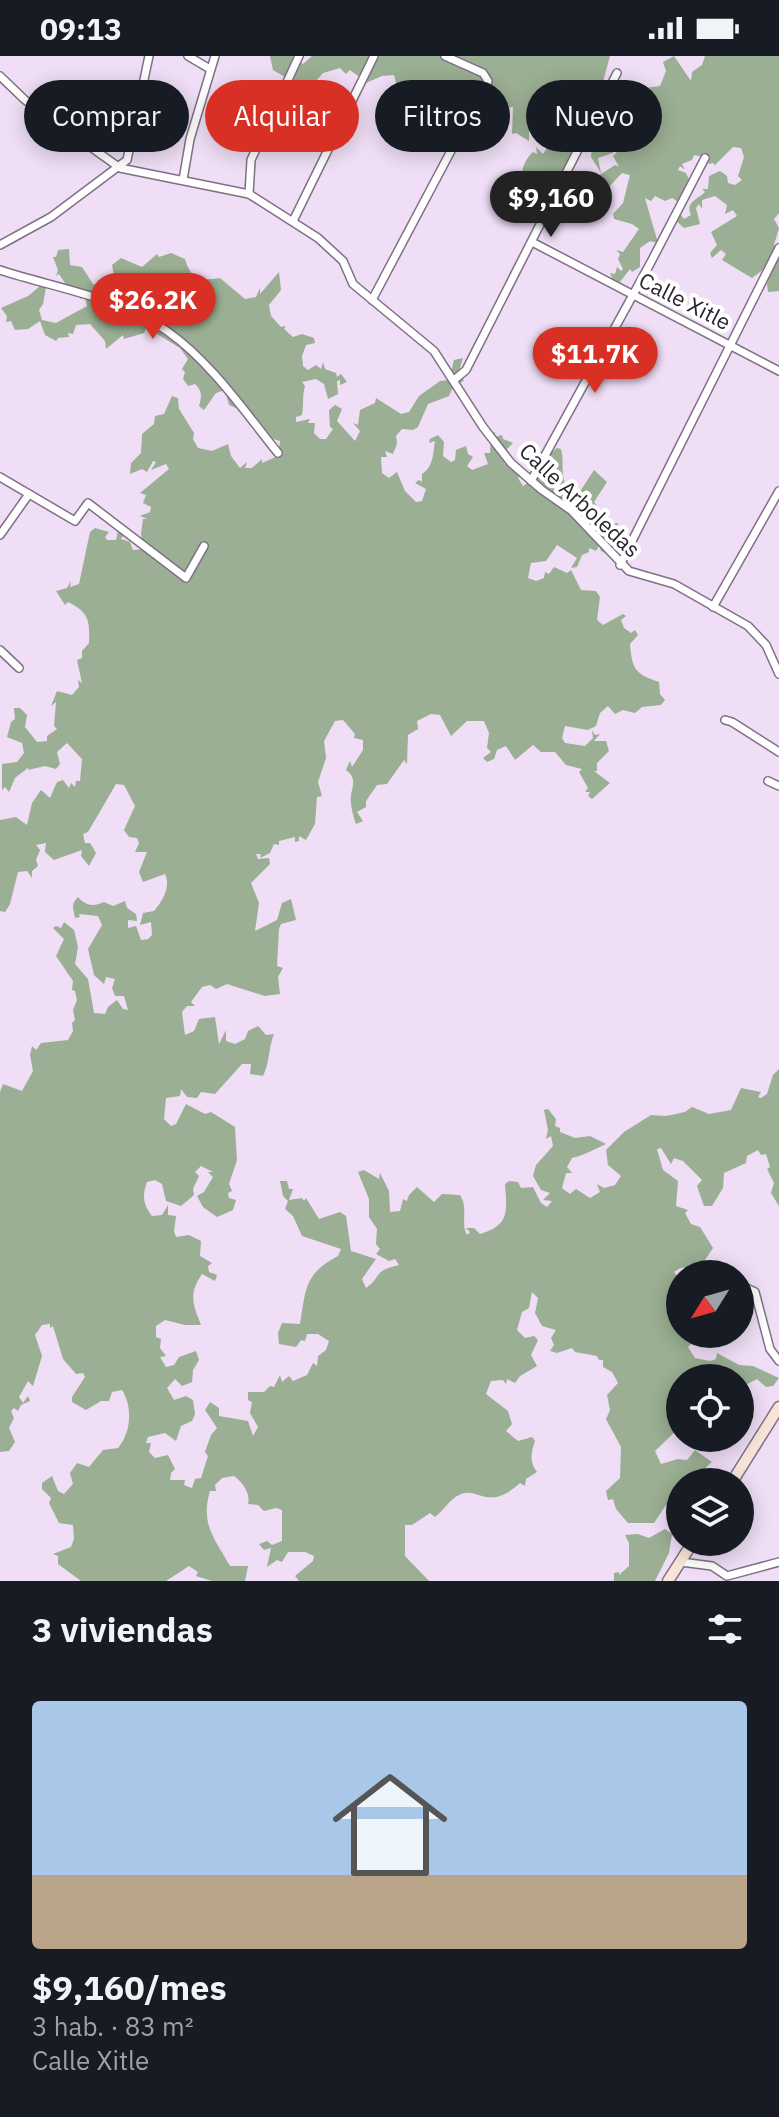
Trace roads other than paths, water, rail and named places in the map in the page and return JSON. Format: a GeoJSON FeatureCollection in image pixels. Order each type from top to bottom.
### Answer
{"type":"FeatureCollection","features":[{"type":"Feature","properties":{"kind":"main road"},"geometry":{"type":"LineString","coordinates":[[741,1468],[779,1407]]}},
{"type":"Feature","properties":{"kind":"main road"},"geometry":{"type":"LineString","coordinates":[[668,1581],[685,1556]]}},
{"type":"Feature","properties":{"kind":"street"},"geometry":{"type":"LineString","coordinates":[[0,245],[51,217],[127,160],[149,56]]}},
{"type":"Feature","properties":{"kind":"street"},"geometry":{"type":"LineString","coordinates":[[188,56],[210,69]]}},
{"type":"Feature","properties":{"kind":"street"},"geometry":{"type":"LineString","coordinates":[[183,180],[190,139],[215,56]]}},
{"type":"Feature","properties":{"kind":"street"},"geometry":{"type":"LineString","coordinates":[[249,194],[251,160],[299,56]]}},
{"type":"Feature","properties":{"kind":"street"},"geometry":{"type":"LineString","coordinates":[[293,221],[374,56]]}},
{"type":"Feature","properties":{"kind":"street"},"geometry":{"type":"LineString","coordinates":[[372,300],[488,81],[483,73],[445,56]]}},
{"type":"Feature","properties":{"kind":"street"},"geometry":{"type":"LineString","coordinates":[[454,380],[466,370],[617,73]]}},
{"type":"Feature","properties":{"kind":"street"},"geometry":{"type":"LineString","coordinates":[[0,76],[25,100],[120,168]]}},
{"type":"Feature","properties":{"kind":"street"},"geometry":{"type":"LineString","coordinates":[[531,481],[705,158]]}},
{"type":"Feature","properties":{"kind":"street","name":"Calle Arboledas"},"geometry":{"type":"LineString","coordinates":[[120,168],[249,194],[336,252],[353,284],[421,338],[511,463],[572,511],[620,565],[638,576],[674,584],[757,634],[779,674]]}},
{"type":"Feature","properties":{"kind":"street","name":"Calle Xitle"},"geometry":{"type":"LineString","coordinates":[[532,242],[779,371]]}},
{"type":"Feature","properties":{"kind":"street"},"geometry":{"type":"LineString","coordinates":[[620,565],[779,248]]}},
{"type":"Feature","properties":{"kind":"street"},"geometry":{"type":"LineString","coordinates":[[0,270],[121,307],[164,329],[192,351],[278,453]]}},
{"type":"Feature","properties":{"kind":"street"},"geometry":{"type":"LineString","coordinates":[[0,477],[75,521],[88,503],[186,578],[204,546]]}},
{"type":"Feature","properties":{"kind":"street"},"geometry":{"type":"LineString","coordinates":[[713,607],[779,491]]}},
{"type":"Feature","properties":{"kind":"street"},"geometry":{"type":"LineString","coordinates":[[0,535],[29,494]]}},
{"type":"Feature","properties":{"kind":"street"},"geometry":{"type":"LineString","coordinates":[[0,650],[19,668]]}},
{"type":"Feature","properties":{"kind":"street"},"geometry":{"type":"LineString","coordinates":[[725,720],[779,752]]}},
{"type":"Feature","properties":{"kind":"street"},"geometry":{"type":"LineString","coordinates":[[768,781],[779,786]]}},
{"type":"Feature","properties":{"kind":"street"},"geometry":{"type":"LineString","coordinates":[[754,1293],[758,1298],[770,1349],[779,1361]]}},
{"type":"Feature","properties":{"kind":"street"},"geometry":{"type":"LineString","coordinates":[[681,1562],[712,1566],[727,1576],[779,1562]]}}]}
